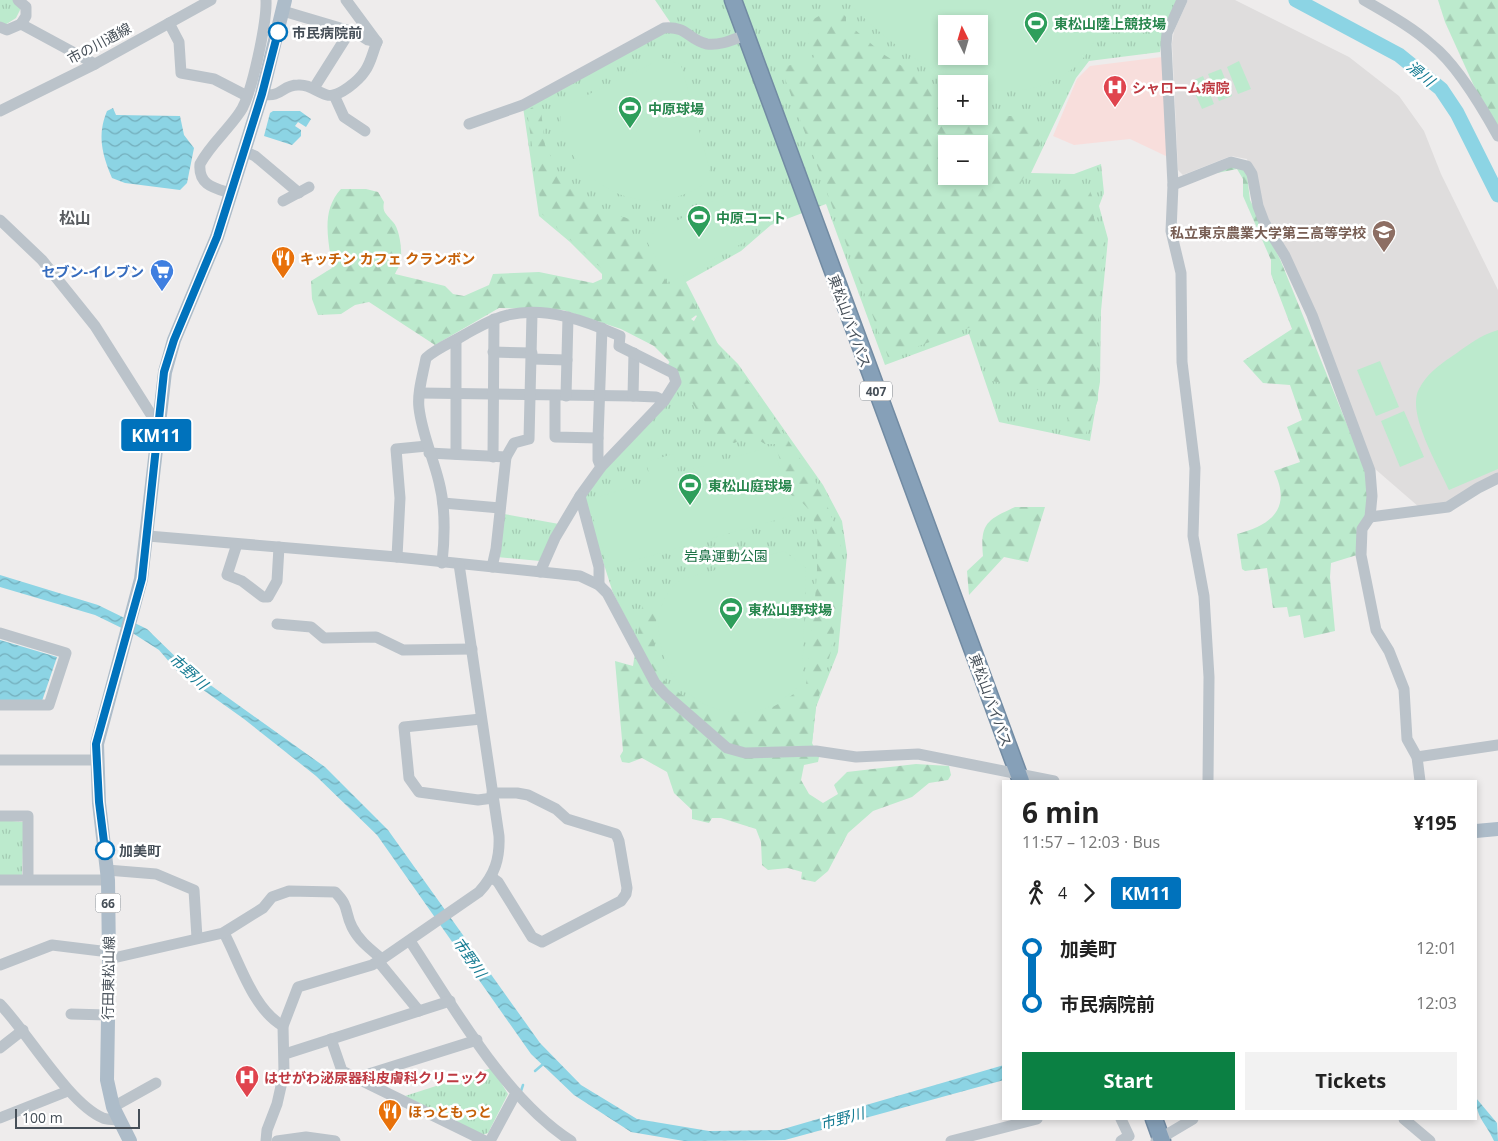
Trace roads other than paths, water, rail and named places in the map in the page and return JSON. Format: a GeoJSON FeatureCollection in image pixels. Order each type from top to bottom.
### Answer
{"type":"FeatureCollection","features":[{"type":"Feature","properties":{"kind":"highway","name":"東松山バイパス"},"geometry":{"type":"LineString","coordinates":[[733,0],[1024,778]]}},
{"type":"Feature","properties":{"kind":"highway","name":"東松山バイパス"},"geometry":{"type":"LineString","coordinates":[[744,0],[1024,778]]}},
{"type":"Feature","properties":{"kind":"highway"},"geometry":{"type":"LineString","coordinates":[[1145,1120],[1158,1140]]}},
{"type":"Feature","properties":{"kind":"highway"},"geometry":{"type":"LineString","coordinates":[[1154,1120],[1158,1140]]}},
{"type":"Feature","properties":{"kind":"main road","name":"66"},"geometry":{"type":"LineString","coordinates":[[148,536],[157,424],[161,391],[169,355],[210,258],[262,94],[284,6]]}},
{"type":"Feature","properties":{"kind":"main road","name":"行田東松山線"},"geometry":{"type":"LineString","coordinates":[[130,1141],[115,1113],[106,1080],[109,955],[108,875],[99,802],[96,744],[137,598],[148,536]]}},
{"type":"Feature","properties":{"kind":"main road"},"geometry":{"type":"LineString","coordinates":[[1477,831],[1498,829]]}},
{"type":"Feature","properties":{"kind":"street"},"geometry":{"type":"LineString","coordinates":[[0,27],[7,30],[21,24],[27,12],[26,7],[18,0]]}},
{"type":"Feature","properties":{"kind":"street","name":"市の川通線"},"geometry":{"type":"LineString","coordinates":[[0,111],[95,64],[211,0]]}},
{"type":"Feature","properties":{"kind":"street"},"geometry":{"type":"LineString","coordinates":[[230,193],[204,182],[200,164],[242,110],[263,30],[266,0]]}},
{"type":"Feature","properties":{"kind":"street"},"geometry":{"type":"LineString","coordinates":[[346,0],[377,42]]}},
{"type":"Feature","properties":{"kind":"street"},"geometry":{"type":"LineString","coordinates":[[1182,0],[1167,33],[1166,44],[1173,185],[1171,232],[1181,273],[1182,362],[1194,468],[1193,536],[1204,596],[1209,668],[1208,780]]}},
{"type":"Feature","properties":{"kind":"street"},"geometry":{"type":"LineString","coordinates":[[1364,0],[1409,27],[1434,46],[1478,101],[1498,136]]}},
{"type":"Feature","properties":{"kind":"street"},"geometry":{"type":"LineString","coordinates":[[284,6],[377,42]]}},
{"type":"Feature","properties":{"kind":"street"},"geometry":{"type":"LineString","coordinates":[[169,23],[179,42],[181,74],[214,79],[247,96]]}},
{"type":"Feature","properties":{"kind":"street"},"geometry":{"type":"LineString","coordinates":[[21,24],[95,64]]}},
{"type":"Feature","properties":{"kind":"street"},"geometry":{"type":"LineString","coordinates":[[469,124],[523,105],[664,28],[680,28],[699,41],[713,44],[745,35]]}},
{"type":"Feature","properties":{"kind":"street"},"geometry":{"type":"LineString","coordinates":[[314,88],[350,31]]}},
{"type":"Feature","properties":{"kind":"street"},"geometry":{"type":"LineString","coordinates":[[262,94],[277,95],[294,85],[314,88],[327,95],[334,95],[361,76],[366,70],[377,42]]}},
{"type":"Feature","properties":{"kind":"street"},"geometry":{"type":"LineString","coordinates":[[334,95],[344,117],[365,131]]}},
{"type":"Feature","properties":{"kind":"street"},"geometry":{"type":"LineString","coordinates":[[244,151],[255,156],[304,190],[283,200]]}},
{"type":"Feature","properties":{"kind":"street"},"geometry":{"type":"LineString","coordinates":[[1173,185],[1232,162],[1243,164],[1250,170],[1258,206],[1264,222],[1285,256],[1312,315],[1370,471],[1372,496],[1370,517],[1362,529],[1361,555],[1376,630],[1389,651],[1404,689],[1407,738],[1417,757],[1420,780]]}},
{"type":"Feature","properties":{"kind":"street"},"geometry":{"type":"LineString","coordinates":[[0,220],[42,260],[95,326],[157,424]]}},
{"type":"Feature","properties":{"kind":"street"},"geometry":{"type":"LineString","coordinates":[[442,563],[445,525],[443,503],[439,481],[428,450],[418,406],[426,358],[494,319],[509,314],[568,317],[584,320],[620,336],[619,346],[672,373],[676,382],[664,401],[601,467],[580,496],[556,538],[540,572]]}},
{"type":"Feature","properties":{"kind":"street"},"geometry":{"type":"LineString","coordinates":[[492,567],[496,549],[506,457],[514,443],[529,439],[532,314]]}},
{"type":"Feature","properties":{"kind":"street"},"geometry":{"type":"LineString","coordinates":[[568,317],[567,360],[555,437],[598,438]]}},
{"type":"Feature","properties":{"kind":"street"},"geometry":{"type":"LineString","coordinates":[[493,456],[494,319]]}},
{"type":"Feature","properties":{"kind":"street"},"geometry":{"type":"LineString","coordinates":[[601,467],[598,460],[598,438],[602,328]]}},
{"type":"Feature","properties":{"kind":"street"},"geometry":{"type":"LineString","coordinates":[[456,340],[456,454]]}},
{"type":"Feature","properties":{"kind":"street"},"geometry":{"type":"LineString","coordinates":[[493,352],[567,360]]}},
{"type":"Feature","properties":{"kind":"street"},"geometry":{"type":"LineString","coordinates":[[633,396],[634,353]]}},
{"type":"Feature","properties":{"kind":"street"},"geometry":{"type":"LineString","coordinates":[[420,393],[633,396],[656,397],[664,401]]}},
{"type":"Feature","properties":{"kind":"street"},"geometry":{"type":"LineString","coordinates":[[397,557],[400,498],[396,449],[506,457]]}},
{"type":"Feature","properties":{"kind":"street"},"geometry":{"type":"LineString","coordinates":[[1370,517],[1448,507],[1498,478]]}},
{"type":"Feature","properties":{"kind":"street"},"geometry":{"type":"LineString","coordinates":[[580,496],[599,567],[599,585]]}},
{"type":"Feature","properties":{"kind":"street"},"geometry":{"type":"LineString","coordinates":[[443,503],[500,508]]}},
{"type":"Feature","properties":{"kind":"street"},"geometry":{"type":"LineString","coordinates":[[148,536],[397,557],[580,576],[599,585],[612,601],[655,683],[679,707],[727,748],[744,753],[816,751],[856,757],[918,754],[1024,778],[1044,780]]}},
{"type":"Feature","properties":{"kind":"street"},"geometry":{"type":"LineString","coordinates":[[237,544],[227,575],[242,581],[262,597],[268,597],[276,580],[279,547]]}},
{"type":"Feature","properties":{"kind":"street"},"geometry":{"type":"LineString","coordinates":[[266,1141],[267,1130],[277,1104],[284,1073],[283,1026],[298,987],[380,960],[410,941],[479,892],[491,877],[499,856],[459,564]]}},
{"type":"Feature","properties":{"kind":"street"},"geometry":{"type":"LineString","coordinates":[[276,624],[311,627],[324,638],[376,637],[403,650],[472,648]]}},
{"type":"Feature","properties":{"kind":"street"},"geometry":{"type":"LineString","coordinates":[[0,633],[66,653],[49,705],[0,705]]}},
{"type":"Feature","properties":{"kind":"street"},"geometry":{"type":"LineString","coordinates":[[481,718],[404,727],[409,778],[419,792],[478,800],[517,793],[528,795],[556,809],[567,818],[616,834],[619,841],[627,888],[626,894],[621,901],[542,942],[532,937],[498,882],[491,877]]}},
{"type":"Feature","properties":{"kind":"street"},"geometry":{"type":"LineString","coordinates":[[1417,757],[1498,745]]}},
{"type":"Feature","properties":{"kind":"street"},"geometry":{"type":"LineString","coordinates":[[0,760],[96,760]]}},
{"type":"Feature","properties":{"kind":"street"},"geometry":{"type":"LineString","coordinates":[[0,816],[28,816],[28,880]]}},
{"type":"Feature","properties":{"kind":"street"},"geometry":{"type":"LineString","coordinates":[[0,880],[156,874],[194,890],[197,938]]}},
{"type":"Feature","properties":{"kind":"street"},"geometry":{"type":"LineString","coordinates":[[0,965],[52,945],[109,955],[224,933],[263,908],[272,897],[289,891],[334,892],[346,906],[352,927],[362,942],[380,960],[419,1011]]}},
{"type":"Feature","properties":{"kind":"street"},"geometry":{"type":"LineString","coordinates":[[224,933],[239,961],[253,994],[274,1021],[283,1026]]}},
{"type":"Feature","properties":{"kind":"street"},"geometry":{"type":"LineString","coordinates":[[410,941],[477,1040],[516,1093],[542,1119],[571,1141]]}},
{"type":"Feature","properties":{"kind":"street"},"geometry":{"type":"LineString","coordinates":[[285,1054],[450,1001]]}},
{"type":"Feature","properties":{"kind":"street"},"geometry":{"type":"LineString","coordinates":[[0,1004],[23,1030],[68,1091],[103,1118],[115,1113],[156,1083]]}},
{"type":"Feature","properties":{"kind":"street"},"geometry":{"type":"LineString","coordinates":[[71,1014],[107,1015]]}},
{"type":"Feature","properties":{"kind":"street"},"geometry":{"type":"LineString","coordinates":[[0,1048],[23,1030]]}},
{"type":"Feature","properties":{"kind":"street"},"geometry":{"type":"LineString","coordinates":[[331,1039],[342,1071],[485,1141]]}},
{"type":"Feature","properties":{"kind":"street"},"geometry":{"type":"LineString","coordinates":[[356,1078],[477,1040]]}},
{"type":"Feature","properties":{"kind":"street"},"geometry":{"type":"LineString","coordinates":[[0,1118],[68,1091]]}},
{"type":"Feature","properties":{"kind":"street"},"geometry":{"type":"LineString","coordinates":[[490,1141],[516,1093]]}},
{"type":"Feature","properties":{"kind":"street"},"geometry":{"type":"LineString","coordinates":[[951,1141],[1033,1120]]}},
{"type":"Feature","properties":{"kind":"street"},"geometry":{"type":"LineString","coordinates":[[1121,1120],[1129,1136],[1121,1141]]}},
{"type":"Feature","properties":{"kind":"street"},"geometry":{"type":"LineString","coordinates":[[1158,1140],[1191,1120]]}},
{"type":"Feature","properties":{"kind":"street"},"geometry":{"type":"LineString","coordinates":[[1405,1120],[1430,1141]]}},
{"type":"Feature","properties":{"kind":"street"},"geometry":{"type":"LineString","coordinates":[[277,1141],[306,1137],[335,1141]]}},
{"type":"Feature","properties":{"kind":"water"},"geometry":{"type":"Polygon","coordinates":[[[113,108],[116,115],[180,116],[184,135],[194,148],[187,183],[180,190],[125,183],[112,178],[103,153],[102,128],[107,111],[113,108]]]}},
{"type":"Feature","properties":{"kind":"water"},"geometry":{"type":"Polygon","coordinates":[[[273,111],[300,111],[311,119],[306,127],[298,122],[295,126],[301,130],[301,136],[292,145],[264,136],[270,113],[273,111]]]}},
{"type":"Feature","properties":{"kind":"water","name":"市野川"},"geometry":{"type":"Polygon","coordinates":[[[0,575],[98,605],[147,629],[188,669],[325,767],[388,830],[540,1043],[581,1085],[637,1119],[709,1131],[780,1130],[1002,1066],[1002,1081],[785,1140],[684,1141],[631,1132],[574,1095],[531,1054],[377,835],[316,776],[244,719],[178,672],[159,650],[134,634],[95,615],[0,587],[0,575]]]}},
{"type":"Feature","properties":{"kind":"water"},"geometry":{"type":"Polygon","coordinates":[[[0,640],[57,657],[42,701],[0,701],[0,640]]]}},
{"type":"Feature","properties":{"kind":"water"},"geometry":{"type":"Polygon","coordinates":[[[1477,1099],[1497,1123],[1498,1141],[1494,1141],[1478,1111],[1477,1099]]]}},
{"type":"Feature","properties":{"kind":"waterway","name":"滑川"},"geometry":{"type":"LineString","coordinates":[[1296,0],[1399,55],[1441,89],[1457,113],[1498,195]]}},
{"type":"Feature","properties":{"kind":"waterway"},"geometry":{"type":"LineString","coordinates":[[535,1071],[542,1065]]}},
{"type":"Feature","properties":{"kind":"waterway"},"geometry":{"type":"LineString","coordinates":[[521,1091],[523,1085]]}},
{"type":"Feature","properties":{"kind":"place","name":"市民病院前"},"geometry":{"type":"Point","coordinates":[278,32]}},
{"type":"Feature","properties":{"kind":"place","name":"東松山陸上競技場"},"geometry":{"type":"Point","coordinates":[1036,44]}},
{"type":"Feature","properties":{"kind":"place","name":"シャローム病院"},"geometry":{"type":"Point","coordinates":[1115,108]}},
{"type":"Feature","properties":{"kind":"place","name":"中原球場"},"geometry":{"type":"Point","coordinates":[630,129]}},
{"type":"Feature","properties":{"kind":"place","name":"中原コート"},"geometry":{"type":"Point","coordinates":[699,238]}},
{"type":"Feature","properties":{"kind":"place","name":"私立東京農業大学第三高等学校"},"geometry":{"type":"Point","coordinates":[1384,253]}},
{"type":"Feature","properties":{"kind":"place","name":"キッチン カフェ クランボン"},"geometry":{"type":"Point","coordinates":[283,279]}},
{"type":"Feature","properties":{"kind":"place","name":"セブン-イレブン"},"geometry":{"type":"Point","coordinates":[162,292]}},
{"type":"Feature","properties":{"kind":"place","name":"東松山庭球場"},"geometry":{"type":"Point","coordinates":[690,506]}},
{"type":"Feature","properties":{"kind":"place","name":"東松山野球場"},"geometry":{"type":"Point","coordinates":[731,630]}},
{"type":"Feature","properties":{"kind":"place","name":"加美町"},"geometry":{"type":"Point","coordinates":[105,850]}},
{"type":"Feature","properties":{"kind":"place","name":"はせがわ泌尿器科皮膚科クリニック"},"geometry":{"type":"Point","coordinates":[247,1098]}},
{"type":"Feature","properties":{"kind":"place","name":"ほっともっと"},"geometry":{"type":"Point","coordinates":[390,1132]}},
{"type":"Feature","properties":{"kind":"district","name":"松山"},"geometry":{"type":"Point","coordinates":[75,218]}},
{"type":"Feature","properties":{"kind":"park label","name":"岩鼻運動公園"},"geometry":{"type":"Point","coordinates":[726,555]}}]}
